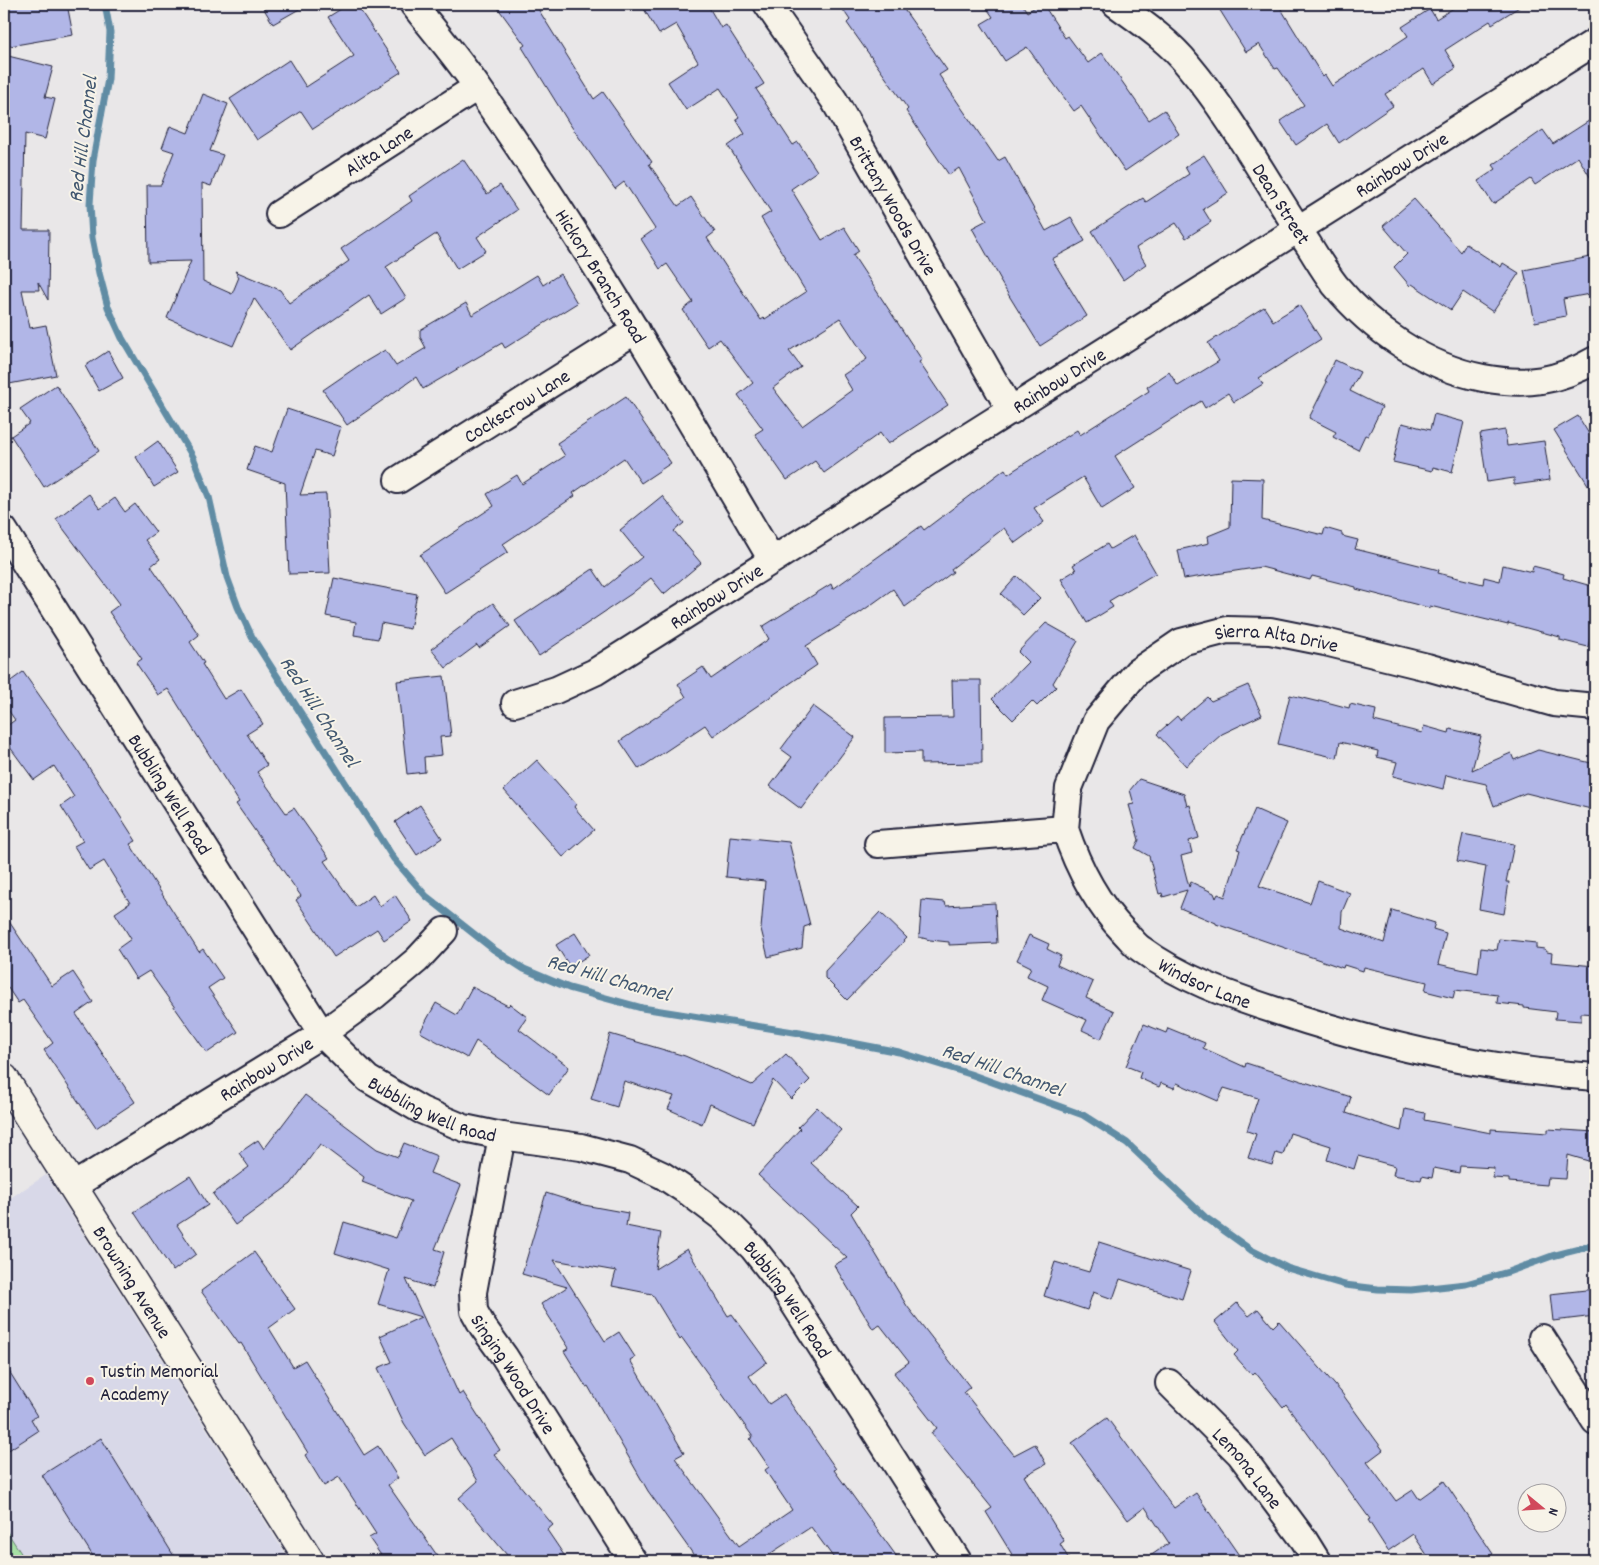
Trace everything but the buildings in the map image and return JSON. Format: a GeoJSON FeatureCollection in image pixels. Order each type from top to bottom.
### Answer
{"type":"FeatureCollection","features":[{"type":"Feature","properties":{"kind":"street","name":"Hickory Branch Road"},"geometry":{"type":"LineString","coordinates":[[413,4],[477,86],[563,214],[636,330],[772,560]]}},
{"type":"Feature","properties":{"kind":"street","name":"Brittany Woods Drive"},"geometry":{"type":"LineString","coordinates":[[767,4],[834,100],[1011,411]]}},
{"type":"Feature","properties":{"kind":"street","name":"Dean Street"},"geometry":{"type":"LineString","coordinates":[[1116,4],[1150,29],[1187,63],[1219,105],[1335,285],[1382,330],[1426,359],[1471,376],[1506,382],[1542,381],[1583,367],[1595,360]]}},
{"type":"Feature","properties":{"kind":"street","name":"Rainbow Drive"},"geometry":{"type":"LineString","coordinates":[[515,703],[556,690],[595,672],[1595,42]]}},
{"type":"Feature","properties":{"kind":"street","name":"Alita Lane"},"geometry":{"type":"LineString","coordinates":[[279,214],[477,86]]}},
{"type":"Feature","properties":{"kind":"street","name":"Cockscrow Lane"},"geometry":{"type":"LineString","coordinates":[[398,480],[636,330]]}},
{"type":"Feature","properties":{"kind":"street","name":"Bubbling Well Road"},"geometry":{"type":"LineString","coordinates":[[4,530],[322,1034],[368,1079],[421,1110],[464,1128],[502,1136],[581,1147],[630,1160],[662,1175],[723,1218],[753,1248],[782,1285],[958,1561]]}},
{"type":"Feature","properties":{"kind":"street","name":"Sierra Alta Drive"},"geometry":{"type":"LineString","coordinates":[[1065,829],[1069,788],[1096,721],[1137,672],[1182,642],[1227,630],[1270,631],[1325,642],[1427,667],[1554,703],[1595,707]]}},
{"type":"Feature","properties":{"kind":"street"},"geometry":{"type":"LineString","coordinates":[[878,844],[1065,829]]}},
{"type":"Feature","properties":{"kind":"street","name":"Windsor Lane"},"geometry":{"type":"LineString","coordinates":[[1065,829],[1084,877],[1110,917],[1139,948],[1169,968],[1209,986],[1334,1030],[1400,1048],[1490,1066],[1595,1077]]}},
{"type":"Feature","properties":{"kind":"street","name":"Rainbow Drive"},"geometry":{"type":"LineString","coordinates":[[73,1186],[322,1034],[374,996],[417,960],[444,931]]}},
{"type":"Feature","properties":{"kind":"street","name":"Browning Avenue"},"geometry":{"type":"LineString","coordinates":[[4,1078],[310,1561]]}},
{"type":"Feature","properties":{"kind":"street","name":"Singing Wood Drive"},"geometry":{"type":"LineString","coordinates":[[502,1136],[473,1292],[474,1311],[633,1561]]}},
{"type":"Feature","properties":{"kind":"street"},"geometry":{"type":"LineString","coordinates":[[1542,1338],[1595,1421]]}},
{"type":"Feature","properties":{"kind":"street","name":"Lemona Lane"},"geometry":{"type":"LineString","coordinates":[[1169,1383],[1240,1454],[1318,1561]]}},
{"type":"Feature","properties":{"kind":"shaded area","name":"Tustin Memorial Academy"},"geometry":{"type":"Polygon","coordinates":[[[46,1175],[290,1561],[4,1561],[4,1202],[46,1175]]]}},
{"type":"Feature","properties":{"kind":"green space"},"geometry":{"type":"Polygon","coordinates":[[[4,1527],[26,1561],[4,1561],[4,1527]]]}},
{"type":"Feature","properties":{"kind":"waterway","name":"Red Hill Channel"},"geometry":{"type":"LineString","coordinates":[[105,4],[110,32],[108,79],[93,160],[90,204],[92,238],[108,307],[122,338],[193,457],[209,497],[227,577],[252,637],[394,859],[426,896],[493,949],[524,969],[569,988],[642,1008],[800,1033],[899,1052],[970,1074],[1083,1115],[1127,1143],[1205,1217],[1251,1250],[1287,1268],[1345,1285],[1411,1290],[1466,1284],[1508,1272],[1552,1256],[1595,1245]]}},
{"type":"Feature","properties":{"kind":"place","name":"Tustin Memorial Academy"},"geometry":{"type":"Point","coordinates":[90,1381]}}]}
